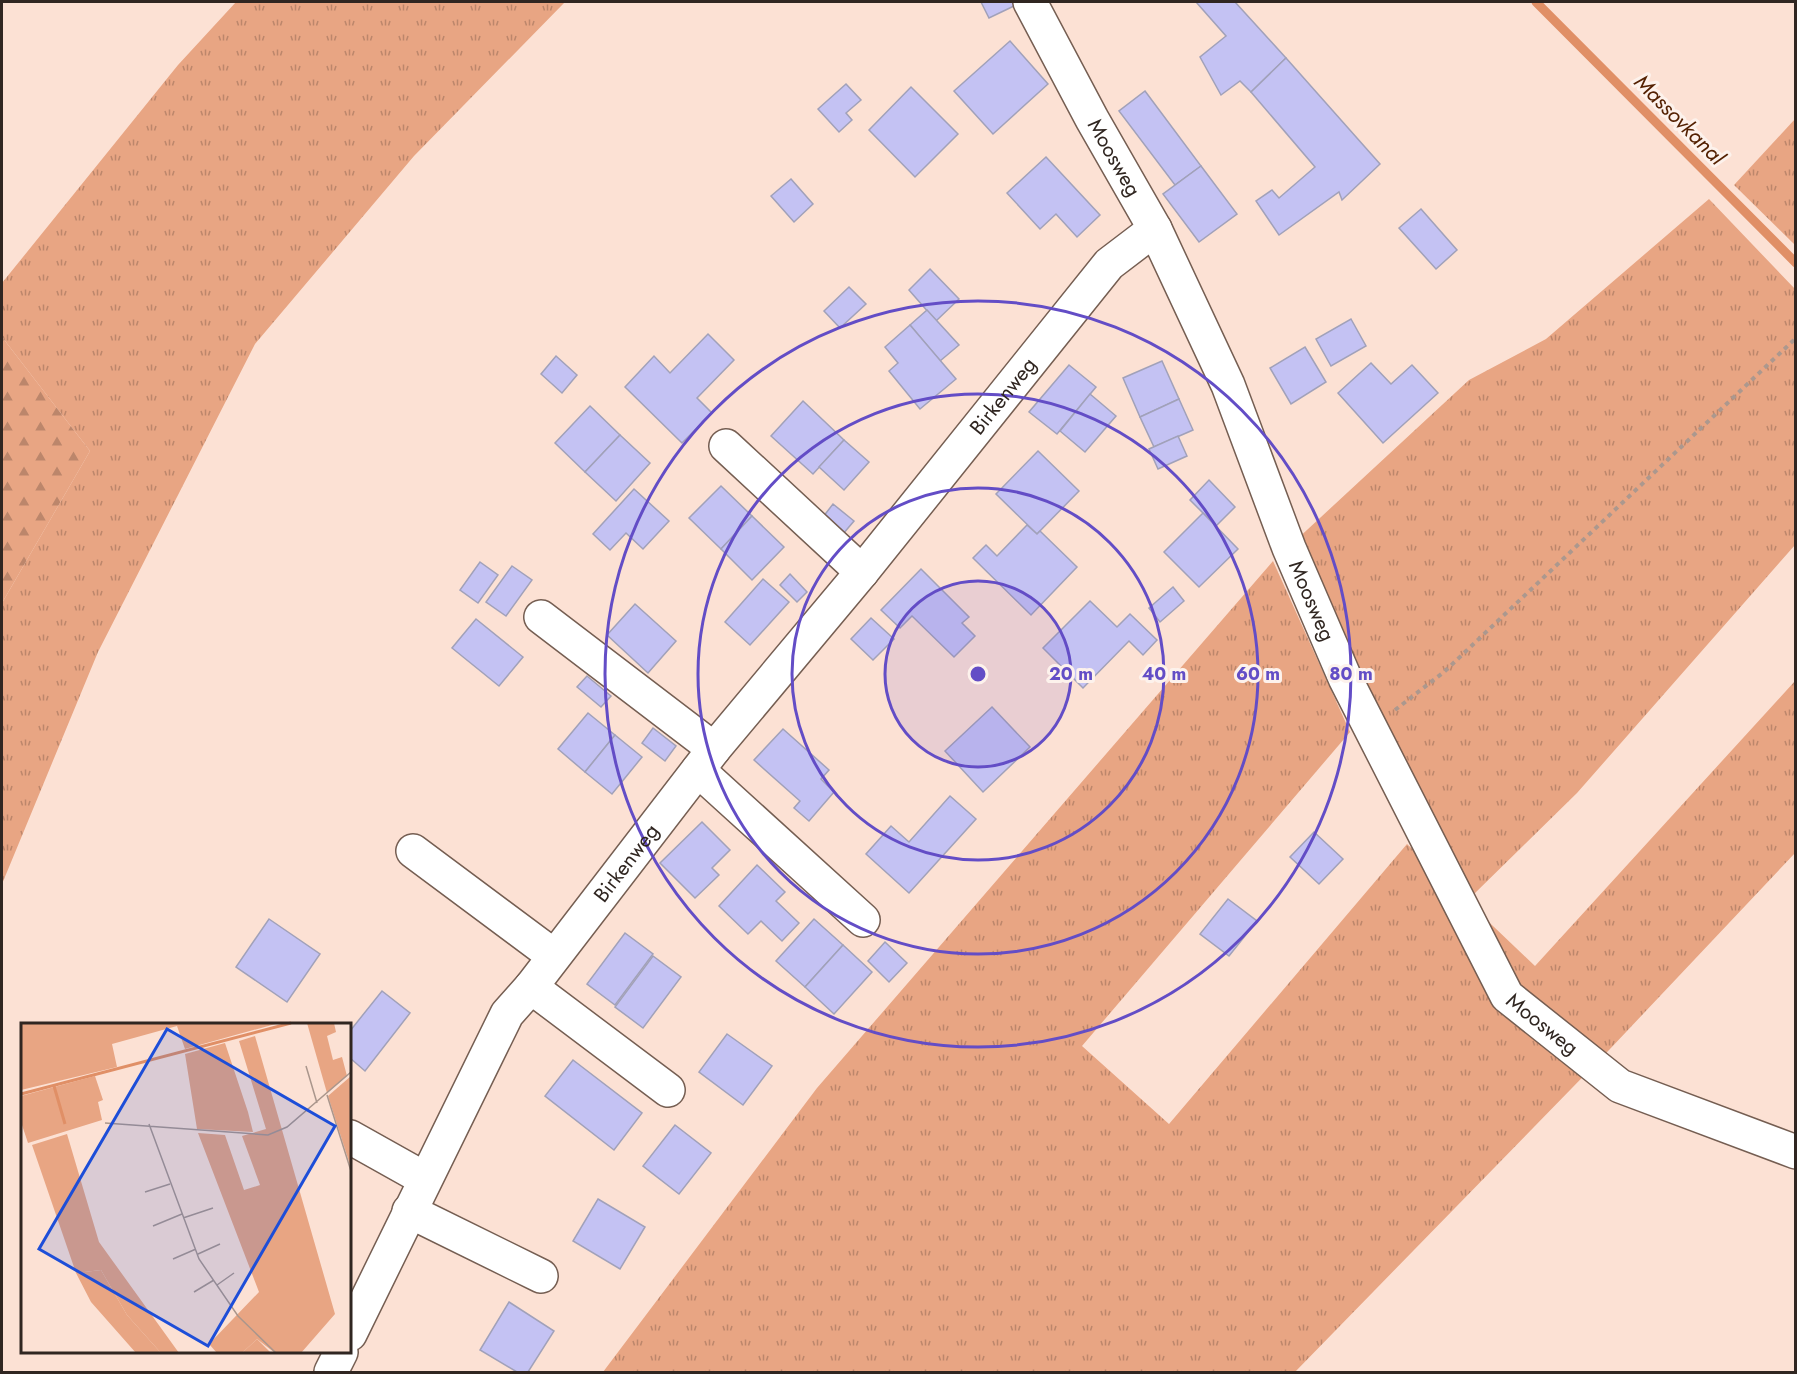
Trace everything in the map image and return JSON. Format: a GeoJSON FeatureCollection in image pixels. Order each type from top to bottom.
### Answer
{"type":"FeatureCollection","features":[{"type":"Feature","properties":{"kind":"street","name":"Moosweg"},"geometry":{"type":"LineString","coordinates":[[1030,2],[1092,119],[1155,229],[1228,384],[1288,548],[1345,678],[1507,996],[1620,1086],[1796,1152]]}},
{"type":"Feature","properties":{"kind":"street","name":"Birkenweg"},"geometry":{"type":"LineString","coordinates":[[351,1332],[424,1179],[507,1014],[531,987],[706,760],[862,572],[1110,264],[1155,229]]}},
{"type":"Feature","properties":{"kind":"street"},"geometry":{"type":"LineString","coordinates":[[726,446],[862,572]]}},
{"type":"Feature","properties":{"kind":"street"},"geometry":{"type":"LineString","coordinates":[[541,617],[706,760],[863,921]]}},
{"type":"Feature","properties":{"kind":"street"},"geometry":{"type":"LineString","coordinates":[[413,851],[554,956]]}},
{"type":"Feature","properties":{"kind":"street"},"geometry":{"type":"LineString","coordinates":[[531,987],[668,1090]]}},
{"type":"Feature","properties":{"kind":"street"},"geometry":{"type":"LineString","coordinates":[[351,1138],[424,1179]]}},
{"type":"Feature","properties":{"kind":"street"},"geometry":{"type":"LineString","coordinates":[[409,1211],[541,1276]]}},
{"type":"Feature","properties":{"kind":"street"},"geometry":{"type":"LineString","coordinates":[[331,1372],[340,1353]]}},
{"type":"Feature","properties":{"kind":"path"},"geometry":{"type":"LineString","coordinates":[[1370,728],[1444,672],[1796,338]]}},
{"type":"Feature","properties":{"kind":"green space"},"geometry":{"type":"Polygon","coordinates":[[[236,2],[565,2],[414,156],[255,344],[98,652],[2,884],[2,603],[90,451],[2,337],[2,283],[178,65],[236,2]]]}},
{"type":"Feature","properties":{"kind":"green space"},"geometry":{"type":"Polygon","coordinates":[[[1795,119],[1795,245],[1734,185],[1795,119]]]}},
{"type":"Feature","properties":{"kind":"green space"},"geometry":{"type":"Polygon","coordinates":[[[1709,199],[1795,289],[1795,545],[1577,793],[1473,895],[1294,542],[1469,380],[1546,339],[1709,199]]]}},
{"type":"Feature","properties":{"kind":"green space"},"geometry":{"type":"Polygon","coordinates":[[[2,337],[90,451],[2,603],[2,337]]]}},
{"type":"Feature","properties":{"kind":"green space"},"geometry":{"type":"Polygon","coordinates":[[[1273,561],[1350,732],[1082,1046],[1169,1124],[1407,844],[1535,966],[1795,681],[1795,853],[1610,1049],[1295,1372],[603,1372],[817,1088],[1273,561]]]}},
{"type":"Feature","properties":{"kind":"building"},"geometry":{"type":"Polygon","coordinates":[[[981,2],[1015,2],[1016,5],[989,18],[981,2]]]}},
{"type":"Feature","properties":{"kind":"building"},"geometry":{"type":"Polygon","coordinates":[[[1196,2],[1235,2],[1286,58],[1251,92],[1240,81],[1221,95],[1200,57],[1226,36],[1196,2]]]}},
{"type":"Feature","properties":{"kind":"building"},"geometry":{"type":"Polygon","coordinates":[[[1010,41],[1048,84],[993,134],[954,91],[1010,41]]]}},
{"type":"Feature","properties":{"kind":"building"},"geometry":{"type":"Polygon","coordinates":[[[1286,58],[1380,164],[1342,200],[1339,192],[1279,235],[1256,201],[1272,190],[1279,198],[1315,167],[1251,92],[1286,58]]]}},
{"type":"Feature","properties":{"kind":"building"},"geometry":{"type":"Polygon","coordinates":[[[846,84],[861,100],[846,113],[852,120],[839,132],[818,109],[846,84]]]}},
{"type":"Feature","properties":{"kind":"building"},"geometry":{"type":"Polygon","coordinates":[[[911,87],[958,134],[915,177],[869,130],[911,87]]]}},
{"type":"Feature","properties":{"kind":"building"},"geometry":{"type":"Polygon","coordinates":[[[1145,91],[1201,166],[1175,185],[1119,111],[1145,91]]]}},
{"type":"Feature","properties":{"kind":"building"},"geometry":{"type":"Polygon","coordinates":[[[1046,157],[1100,215],[1077,237],[1056,214],[1040,229],[1007,193],[1046,157]]]}},
{"type":"Feature","properties":{"kind":"building"},"geometry":{"type":"Polygon","coordinates":[[[1201,166],[1237,214],[1199,242],[1163,194],[1201,166]]]}},
{"type":"Feature","properties":{"kind":"building"},"geometry":{"type":"Polygon","coordinates":[[[791,179],[813,204],[794,222],[771,196],[791,179]]]}},
{"type":"Feature","properties":{"kind":"building"},"geometry":{"type":"Polygon","coordinates":[[[1421,209],[1457,250],[1436,269],[1399,228],[1421,209]]]}},
{"type":"Feature","properties":{"kind":"building"},"geometry":{"type":"Polygon","coordinates":[[[930,269],[959,299],[936,321],[909,290],[930,269]]]}},
{"type":"Feature","properties":{"kind":"building"},"geometry":{"type":"Polygon","coordinates":[[[849,287],[866,304],[840,328],[824,311],[849,287]]]}},
{"type":"Feature","properties":{"kind":"building"},"geometry":{"type":"Polygon","coordinates":[[[927,310],[959,345],[940,361],[910,325],[927,310]]]}},
{"type":"Feature","properties":{"kind":"building"},"geometry":{"type":"Polygon","coordinates":[[[1351,319],[1366,346],[1331,366],[1316,339],[1351,319]]]}},
{"type":"Feature","properties":{"kind":"building"},"geometry":{"type":"Polygon","coordinates":[[[910,325],[956,379],[920,409],[889,371],[898,363],[885,347],[910,325]]]}},
{"type":"Feature","properties":{"kind":"building"},"geometry":{"type":"Polygon","coordinates":[[[708,334],[734,360],[697,398],[712,413],[682,443],[625,387],[654,356],[670,373],[708,334]]]}},
{"type":"Feature","properties":{"kind":"building"},"geometry":{"type":"Polygon","coordinates":[[[1305,347],[1326,382],[1291,404],[1270,368],[1305,347]]]}},
{"type":"Feature","properties":{"kind":"building"},"geometry":{"type":"Polygon","coordinates":[[[556,356],[577,375],[562,393],[541,374],[556,356]]]}},
{"type":"Feature","properties":{"kind":"building"},"geometry":{"type":"Polygon","coordinates":[[[1162,361],[1179,399],[1140,417],[1123,378],[1162,361]]]}},
{"type":"Feature","properties":{"kind":"building"},"geometry":{"type":"Polygon","coordinates":[[[1371,363],[1391,384],[1412,365],[1438,393],[1383,443],[1338,393],[1371,363]]]}},
{"type":"Feature","properties":{"kind":"building"},"geometry":{"type":"Polygon","coordinates":[[[1069,365],[1096,387],[1057,434],[1029,412],[1069,365]]]}},
{"type":"Feature","properties":{"kind":"building"},"geometry":{"type":"Polygon","coordinates":[[[1090,394],[1116,416],[1085,452],[1060,431],[1090,394]]]}},
{"type":"Feature","properties":{"kind":"building"},"geometry":{"type":"Polygon","coordinates":[[[1179,399],[1193,430],[1154,447],[1140,417],[1179,399]]]}},
{"type":"Feature","properties":{"kind":"building"},"geometry":{"type":"Polygon","coordinates":[[[803,401],[844,440],[813,474],[771,436],[803,401]]]}},
{"type":"Feature","properties":{"kind":"building"},"geometry":{"type":"Polygon","coordinates":[[[590,406],[620,435],[585,472],[555,443],[590,406]]]}},
{"type":"Feature","properties":{"kind":"building"},"geometry":{"type":"Polygon","coordinates":[[[620,435],[650,463],[616,501],[585,472],[620,435]]]}},
{"type":"Feature","properties":{"kind":"building"},"geometry":{"type":"Polygon","coordinates":[[[1178,436],[1187,456],[1158,469],[1149,449],[1178,436]]]}},
{"type":"Feature","properties":{"kind":"building"},"geometry":{"type":"Polygon","coordinates":[[[844,440],[869,462],[844,490],[819,467],[844,440]]]}},
{"type":"Feature","properties":{"kind":"building"},"geometry":{"type":"Polygon","coordinates":[[[1038,451],[1079,491],[1037,534],[996,494],[1038,451]]]}},
{"type":"Feature","properties":{"kind":"building"},"geometry":{"type":"Polygon","coordinates":[[[1209,480],[1235,507],[1216,526],[1190,500],[1209,480]]]}},
{"type":"Feature","properties":{"kind":"building"},"geometry":{"type":"Polygon","coordinates":[[[721,486],[752,516],[721,549],[689,518],[721,486]]]}},
{"type":"Feature","properties":{"kind":"building"},"geometry":{"type":"Polygon","coordinates":[[[634,489],[669,521],[643,549],[626,533],[610,550],[593,534],[634,489]]]}},
{"type":"Feature","properties":{"kind":"building"},"geometry":{"type":"Polygon","coordinates":[[[833,504],[854,521],[843,534],[823,517],[833,504]]]}},
{"type":"Feature","properties":{"kind":"building"},"geometry":{"type":"Polygon","coordinates":[[[1203,513],[1238,549],[1199,587],[1164,552],[1203,513]]]}},
{"type":"Feature","properties":{"kind":"building"},"geometry":{"type":"Polygon","coordinates":[[[752,516],[784,547],[752,580],[721,549],[752,516]]]}},
{"type":"Feature","properties":{"kind":"building"},"geometry":{"type":"Polygon","coordinates":[[[1027,525],[1037,534],[1040,531],[1077,567],[1031,615],[973,558],[986,545],[997,556],[1027,525]]]}},
{"type":"Feature","properties":{"kind":"building"},"geometry":{"type":"Polygon","coordinates":[[[480,562],[498,575],[478,603],[460,590],[480,562]]]}},
{"type":"Feature","properties":{"kind":"building"},"geometry":{"type":"Polygon","coordinates":[[[512,566],[532,580],[506,616],[486,602],[512,566]]]}},
{"type":"Feature","properties":{"kind":"building"},"geometry":{"type":"Polygon","coordinates":[[[921,569],[969,617],[962,623],[975,636],[954,657],[912,616],[900,628],[881,610],[921,569]]]}},
{"type":"Feature","properties":{"kind":"building"},"geometry":{"type":"Polygon","coordinates":[[[790,574],[807,592],[797,602],[780,585],[790,574]]]}},
{"type":"Feature","properties":{"kind":"building"},"geometry":{"type":"Polygon","coordinates":[[[763,579],[789,602],[750,645],[725,622],[763,579]]]}},
{"type":"Feature","properties":{"kind":"building"},"geometry":{"type":"Polygon","coordinates":[[[1173,587],[1184,601],[1160,622],[1149,608],[1173,587]]]}},
{"type":"Feature","properties":{"kind":"building"},"geometry":{"type":"Polygon","coordinates":[[[1090,601],[1117,627],[1130,614],[1157,640],[1143,655],[1129,641],[1083,688],[1043,648],[1090,601]]]}},
{"type":"Feature","properties":{"kind":"building"},"geometry":{"type":"Polygon","coordinates":[[[635,604],[676,641],[648,673],[607,635],[635,604]]]}},
{"type":"Feature","properties":{"kind":"building"},"geometry":{"type":"Polygon","coordinates":[[[871,618],[894,639],[873,660],[851,639],[871,618]]]}},
{"type":"Feature","properties":{"kind":"building"},"geometry":{"type":"Polygon","coordinates":[[[476,619],[523,657],[499,686],[452,648],[476,619]]]}},
{"type":"Feature","properties":{"kind":"building"},"geometry":{"type":"Polygon","coordinates":[[[587,676],[611,696],[601,707],[577,687],[587,676]]]}},
{"type":"Feature","properties":{"kind":"building"},"geometry":{"type":"Polygon","coordinates":[[[992,707],[1030,747],[983,792],[945,751],[992,707]]]}},
{"type":"Feature","properties":{"kind":"building"},"geometry":{"type":"Polygon","coordinates":[[[588,713],[615,735],[585,772],[558,749],[588,713]]]}},
{"type":"Feature","properties":{"kind":"building"},"geometry":{"type":"Polygon","coordinates":[[[653,728],[676,746],[665,761],[642,743],[653,728]]]}},
{"type":"Feature","properties":{"kind":"building"},"geometry":{"type":"Polygon","coordinates":[[[783,729],[829,770],[821,779],[834,792],[809,821],[794,808],[800,801],[754,760],[783,729]]]}},
{"type":"Feature","properties":{"kind":"building"},"geometry":{"type":"Polygon","coordinates":[[[615,735],[642,757],[612,794],[585,772],[615,735]]]}},
{"type":"Feature","properties":{"kind":"building"},"geometry":{"type":"Polygon","coordinates":[[[950,796],[976,819],[909,893],[866,854],[891,826],[909,842],[950,796]]]}},
{"type":"Feature","properties":{"kind":"building"},"geometry":{"type":"Polygon","coordinates":[[[702,822],[730,850],[712,868],[719,875],[695,898],[660,863],[702,822]]]}},
{"type":"Feature","properties":{"kind":"building"},"geometry":{"type":"Polygon","coordinates":[[[1314,832],[1343,859],[1319,884],[1290,857],[1314,832]]]}},
{"type":"Feature","properties":{"kind":"building"},"geometry":{"type":"Polygon","coordinates":[[[757,865],[785,892],[776,901],[799,923],[782,941],[761,921],[748,934],[719,906],[757,865]]]}},
{"type":"Feature","properties":{"kind":"building"},"geometry":{"type":"Polygon","coordinates":[[[1228,899],[1257,921],[1229,956],[1200,934],[1228,899]]]}},
{"type":"Feature","properties":{"kind":"building"},"geometry":{"type":"Polygon","coordinates":[[[269,919],[320,954],[287,1002],[236,967],[269,919]]]}},
{"type":"Feature","properties":{"kind":"building"},"geometry":{"type":"Polygon","coordinates":[[[814,919],[843,945],[805,987],[776,961],[814,919]]]}},
{"type":"Feature","properties":{"kind":"building"},"geometry":{"type":"Polygon","coordinates":[[[625,933],[653,954],[615,1005],[587,984],[625,933]]]}},
{"type":"Feature","properties":{"kind":"building"},"geometry":{"type":"Polygon","coordinates":[[[885,942],[907,963],[889,982],[868,961],[885,942]]]}},
{"type":"Feature","properties":{"kind":"building"},"geometry":{"type":"Polygon","coordinates":[[[843,945],[872,972],[834,1014],[805,987],[843,945]]]}},
{"type":"Feature","properties":{"kind":"building"},"geometry":{"type":"Polygon","coordinates":[[[653,956],[681,977],[643,1028],[615,1007],[653,956]]]}},
{"type":"Feature","properties":{"kind":"building"},"geometry":{"type":"Polygon","coordinates":[[[382,991],[410,1013],[365,1071],[351,1059],[351,1030],[382,991]]]}},
{"type":"Feature","properties":{"kind":"building"},"geometry":{"type":"Polygon","coordinates":[[[727,1034],[772,1066],[743,1105],[699,1072],[727,1034]]]}},
{"type":"Feature","properties":{"kind":"building"},"geometry":{"type":"Polygon","coordinates":[[[573,1060],[642,1113],[614,1150],[545,1096],[573,1060]]]}},
{"type":"Feature","properties":{"kind":"building"},"geometry":{"type":"Polygon","coordinates":[[[675,1125],[711,1153],[679,1194],[643,1166],[675,1125]]]}},
{"type":"Feature","properties":{"kind":"building"},"geometry":{"type":"Polygon","coordinates":[[[598,1199],[645,1227],[620,1269],[573,1241],[598,1199]]]}},
{"type":"Feature","properties":{"kind":"building"},"geometry":{"type":"Polygon","coordinates":[[[509,1302],[554,1331],[528,1372],[517,1372],[480,1350],[509,1302]]]}},
{"type":"Feature","properties":{"kind":"waterway","name":"Massovkanal"},"geometry":{"type":"LineString","coordinates":[[1536,2],[1796,263]]}}]}
